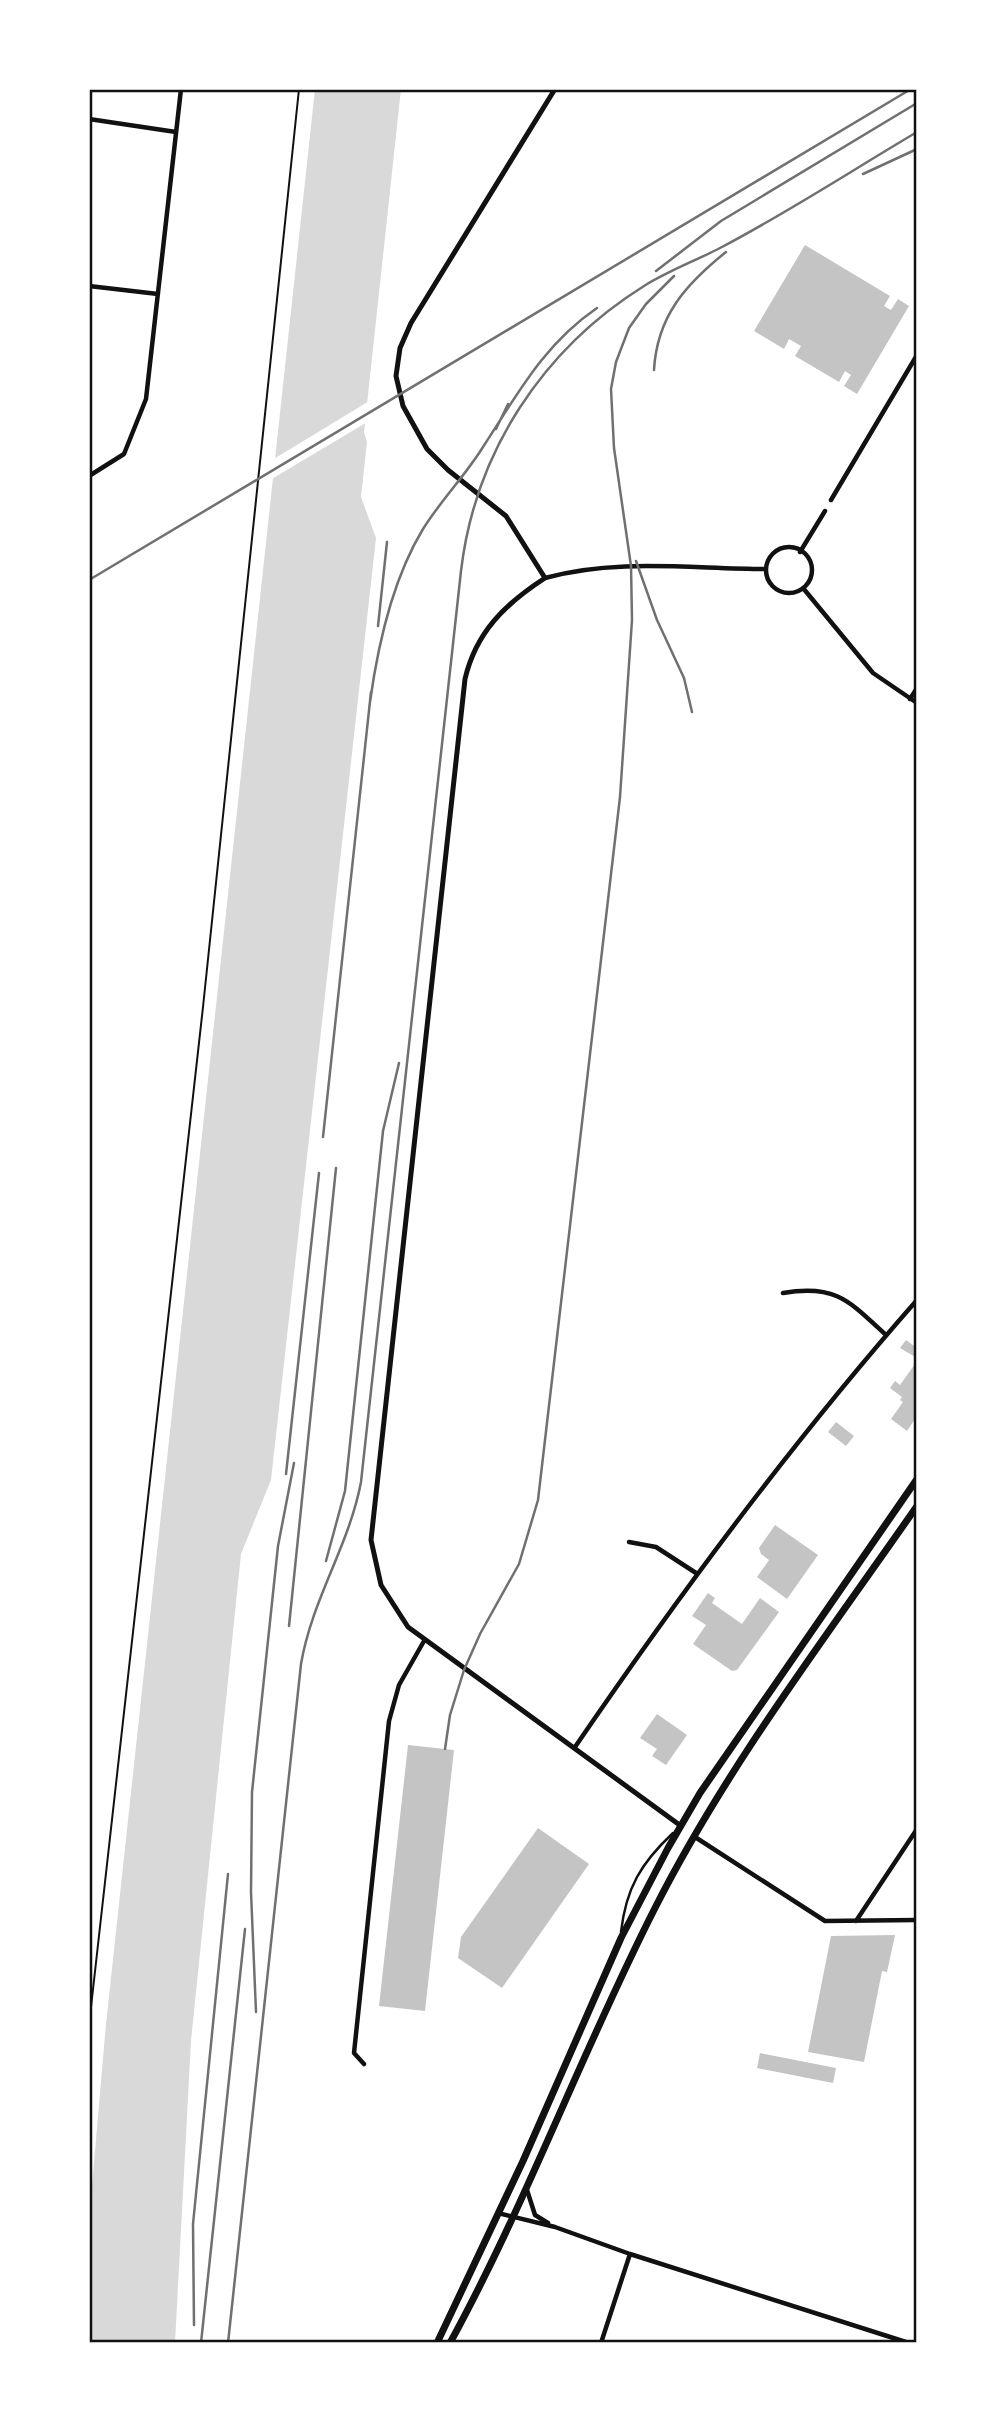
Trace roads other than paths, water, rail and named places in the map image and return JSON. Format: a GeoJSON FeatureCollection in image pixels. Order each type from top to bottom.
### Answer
{"type":"FeatureCollection","features":[{"type":"Feature","properties":{"kind":"main road"},"geometry":{"type":"LineString","coordinates":[[436,2343],[498,2213],[621,1938],[681,1826],[917,1479]]}},
{"type":"Feature","properties":{"kind":"main road"},"geometry":{"type":"LineString","coordinates":[[450,2343],[527,2190],[636,1946],[695,1837],[739,1764],[917,1506]]}},
{"type":"Feature","properties":{"kind":"main road"},"geometry":{"type":"LineString","coordinates":[[681,1826],[695,1837]]}},
{"type":"Feature","properties":{"kind":"street"},"geometry":{"type":"LineString","coordinates":[[89,476],[124,454],[146,399],[181,89]]}},
{"type":"Feature","properties":{"kind":"street"},"geometry":{"type":"LineString","coordinates":[[545,578],[506,516],[448,470],[427,449],[403,406],[396,376],[400,348],[419,309],[555,89]]}},
{"type":"Feature","properties":{"kind":"street"},"geometry":{"type":"LineString","coordinates":[[89,119],[176,132]]}},
{"type":"Feature","properties":{"kind":"street"},"geometry":{"type":"LineString","coordinates":[[89,286],[158,294]]}},
{"type":"Feature","properties":{"kind":"street"},"geometry":{"type":"LineString","coordinates":[[831,500],[917,355]]}},
{"type":"Feature","properties":{"kind":"street"},"geometry":{"type":"LineString","coordinates":[[800,552],[825,511]]}},
{"type":"Feature","properties":{"kind":"street"},"geometry":{"type":"LineString","coordinates":[[788,547],[800,552],[807,557],[811,572],[803,588],[790,593],[779,590],[770,582],[765,569],[770,557],[778,550],[788,547]]}},
{"type":"Feature","properties":{"kind":"street"},"geometry":{"type":"LineString","coordinates":[[681,1826],[575,1747],[424,1641],[397,1614],[381,1585],[373,1556],[372,1522],[465,680],[470,658],[486,629],[507,605],[545,578],[580,569],[609,566],[765,569]]}},
{"type":"Feature","properties":{"kind":"street"},"geometry":{"type":"LineString","coordinates":[[803,588],[873,673],[917,703]]}},
{"type":"Feature","properties":{"kind":"street"},"geometry":{"type":"LineString","coordinates":[[910,699],[917,688]]}},
{"type":"Feature","properties":{"kind":"street"},"geometry":{"type":"LineString","coordinates":[[783,1293],[811,1288],[832,1294],[855,1307],[886,1335]]}},
{"type":"Feature","properties":{"kind":"street"},"geometry":{"type":"LineString","coordinates":[[575,1747],[696,1573],[780,1462],[917,1300]]}},
{"type":"Feature","properties":{"kind":"street"},"geometry":{"type":"LineString","coordinates":[[629,1542],[656,1547],[696,1573]]}},
{"type":"Feature","properties":{"kind":"street"},"geometry":{"type":"LineString","coordinates":[[364,2064],[354,2053],[389,1721],[399,1685],[424,1641]]}},
{"type":"Feature","properties":{"kind":"street"},"geometry":{"type":"LineString","coordinates":[[855,1922],[917,1829]]}},
{"type":"Feature","properties":{"kind":"street"},"geometry":{"type":"LineString","coordinates":[[695,1837],[817,1917],[832,1922],[917,1920]]}},
{"type":"Feature","properties":{"kind":"street"},"geometry":{"type":"LineString","coordinates":[[527,2190],[536,2216],[555,2227]]}},
{"type":"Feature","properties":{"kind":"street"},"geometry":{"type":"LineString","coordinates":[[498,2213],[555,2227],[630,2255],[909,2343]]}},
{"type":"Feature","properties":{"kind":"street"},"geometry":{"type":"LineString","coordinates":[[601,2343],[630,2255]]}},
{"type":"Feature","properties":{"kind":"lane"},"geometry":{"type":"LineString","coordinates":[[621,1938],[624,1907],[631,1884],[657,1847],[681,1826]]}},
{"type":"Feature","properties":{"kind":"railway"},"geometry":{"type":"LineString","coordinates":[[89,580],[911,89]]}},
{"type":"Feature","properties":{"kind":"railway"},"geometry":{"type":"LineString","coordinates":[[656,271],[721,221],[917,103]]}},
{"type":"Feature","properties":{"kind":"railway"},"geometry":{"type":"LineString","coordinates":[[228,2343],[301,1664],[313,1617],[348,1528],[361,1482],[461,571],[469,527],[481,485],[498,445],[545,372],[575,340],[608,311],[644,286],[745,235],[917,132]]}},
{"type":"Feature","properties":{"kind":"railway"},"geometry":{"type":"LineString","coordinates":[[863,174],[917,149]]}},
{"type":"Feature","properties":{"kind":"railway"},"geometry":{"type":"LineString","coordinates":[[654,370],[661,333],[676,303],[698,276],[726,252]]}},
{"type":"Feature","properties":{"kind":"railway"},"geometry":{"type":"LineString","coordinates":[[445,1749],[450,1715],[464,1670],[480,1634],[519,1564],[538,1500],[620,797],[632,620],[631,566],[614,448],[611,389],[616,362],[629,328],[646,304],[674,276]]}},
{"type":"Feature","properties":{"kind":"railway"},"geometry":{"type":"LineString","coordinates":[[370,702],[388,613],[403,569],[423,529],[476,458],[547,354],[578,322],[597,308]]}},
{"type":"Feature","properties":{"kind":"railway"},"geometry":{"type":"LineString","coordinates":[[496,429],[508,404]]}},
{"type":"Feature","properties":{"kind":"railway"},"geometry":{"type":"LineString","coordinates":[[378,626],[387,542]]}},
{"type":"Feature","properties":{"kind":"railway"},"geometry":{"type":"LineString","coordinates":[[636,561],[657,620],[684,678],[692,712]]}},
{"type":"Feature","properties":{"kind":"railway"},"geometry":{"type":"LineString","coordinates":[[323,1137],[371,692]]}},
{"type":"Feature","properties":{"kind":"railway"},"geometry":{"type":"LineString","coordinates":[[326,1561],[345,1491],[383,1131],[399,1063]]}},
{"type":"Feature","properties":{"kind":"railway"},"geometry":{"type":"LineString","coordinates":[[289,1626],[336,1168]]}},
{"type":"Feature","properties":{"kind":"railway"},"geometry":{"type":"LineString","coordinates":[[286,1474],[319,1173]]}},
{"type":"Feature","properties":{"kind":"railway"},"geometry":{"type":"LineString","coordinates":[[256,2012],[251,1892],[252,1792],[278,1546],[294,1463]]}},
{"type":"Feature","properties":{"kind":"railway"},"geometry":{"type":"LineString","coordinates":[[194,2325],[193,2224],[228,1874]]}},
{"type":"Feature","properties":{"kind":"railway"},"geometry":{"type":"LineString","coordinates":[[201,2343],[245,1929]]}}]}
